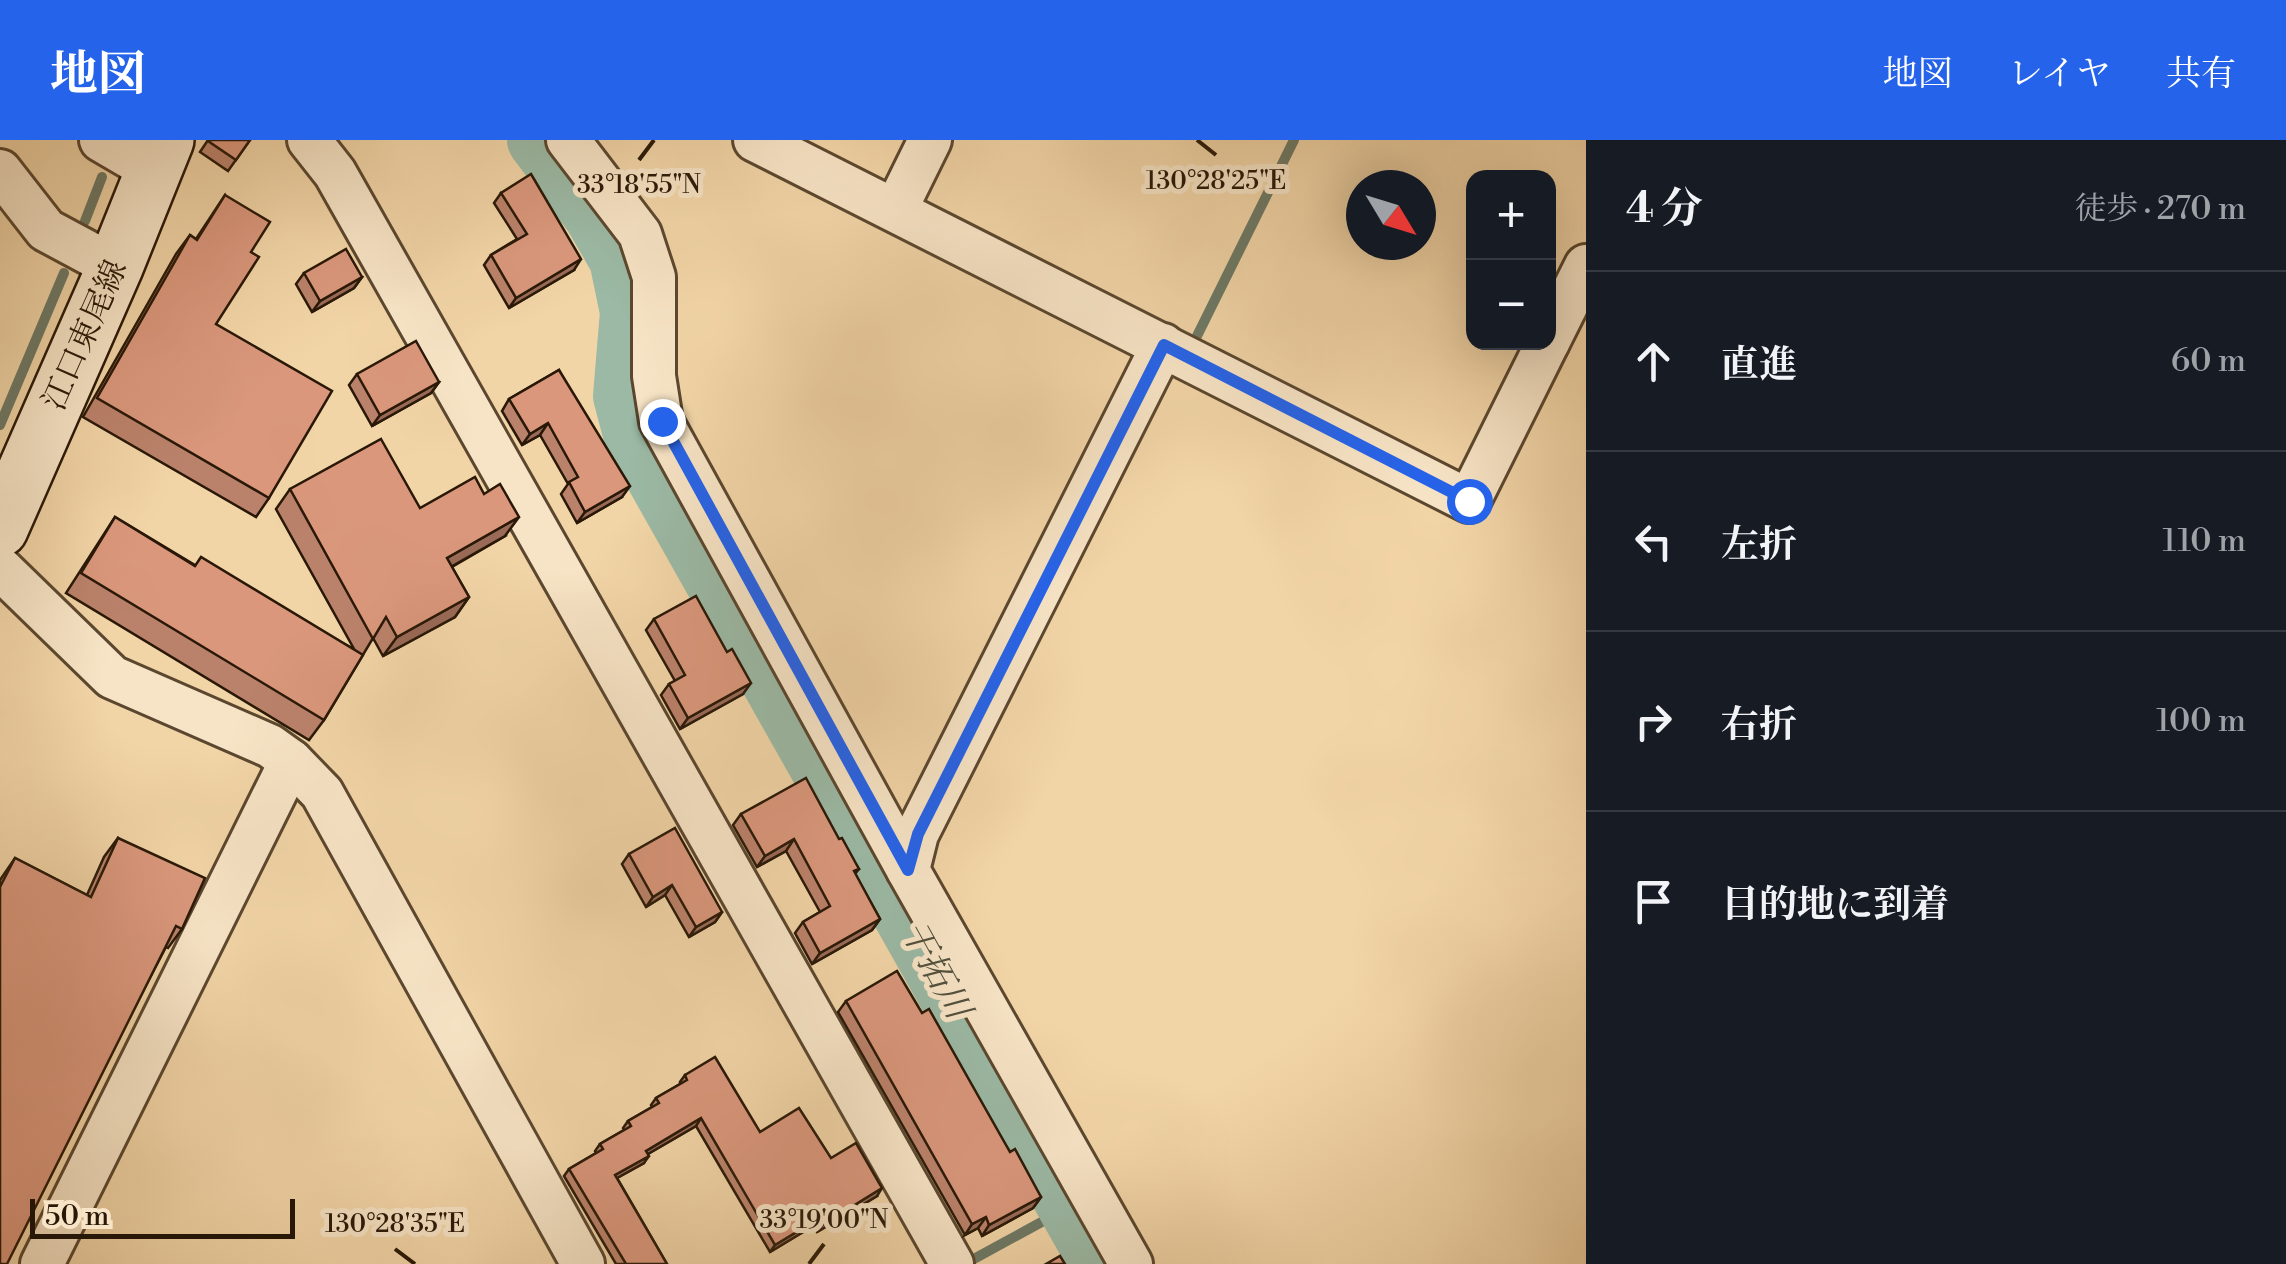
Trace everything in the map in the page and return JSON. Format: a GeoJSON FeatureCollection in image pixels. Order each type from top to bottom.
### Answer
{"type":"FeatureCollection","features":[{"type":"Feature","properties":{"kind":"main road","name":"江口東尾線"},"geometry":{"type":"LineString","coordinates":[[0,529],[116,267],[160,155]]}},
{"type":"Feature","properties":{"kind":"street"},"geometry":{"type":"LineString","coordinates":[[101,140],[160,155]]}},
{"type":"Feature","properties":{"kind":"street"},"geometry":{"type":"LineString","coordinates":[[309,140],[335,173],[952,1264]]}},
{"type":"Feature","properties":{"kind":"street"},"geometry":{"type":"LineString","coordinates":[[568,140],[640,234],[654,276],[654,376],[662,421],[908,870],[1131,1264]]}},
{"type":"Feature","properties":{"kind":"street"},"geometry":{"type":"LineString","coordinates":[[755,140],[1469,501],[1544,350]]}},
{"type":"Feature","properties":{"kind":"street"},"geometry":{"type":"LineString","coordinates":[[896,209],[930,140]]}},
{"type":"Feature","properties":{"kind":"street"},"geometry":{"type":"LineString","coordinates":[[0,171],[46,230],[116,267]]}},
{"type":"Feature","properties":{"kind":"street"},"geometry":{"type":"LineString","coordinates":[[1556,326],[1586,266]]}},
{"type":"Feature","properties":{"kind":"street"},"geometry":{"type":"LineString","coordinates":[[908,870],[918,834],[1164,345]]}},
{"type":"Feature","properties":{"kind":"street"},"geometry":{"type":"LineString","coordinates":[[0,568],[112,677],[270,746],[322,793],[583,1264]]}},
{"type":"Feature","properties":{"kind":"street"},"geometry":{"type":"LineString","coordinates":[[42,1264],[291,761]]}},
{"type":"Feature","properties":{"kind":"building"},"geometry":{"type":"Polygon","coordinates":[[[208,140],[250,140],[236,160],[208,140]]]}},
{"type":"Feature","properties":{"kind":"building"},"geometry":{"type":"Polygon","coordinates":[[[531,174],[581,259],[516,298],[491,255],[527,234],[501,193],[531,174]]]}},
{"type":"Feature","properties":{"kind":"building"},"geometry":{"type":"Polygon","coordinates":[[[225,195],[270,222],[251,252],[259,257],[216,324],[332,391],[269,498],[97,398],[190,235],[197,240],[225,195]]]}},
{"type":"Feature","properties":{"kind":"building"},"geometry":{"type":"Polygon","coordinates":[[[346,249],[362,277],[320,301],[304,273],[346,249]]]}},
{"type":"Feature","properties":{"kind":"building"},"geometry":{"type":"Polygon","coordinates":[[[416,341],[439,382],[380,415],[357,374],[416,341]]]}},
{"type":"Feature","properties":{"kind":"building"},"geometry":{"type":"Polygon","coordinates":[[[559,370],[630,486],[585,512],[569,482],[578,477],[548,423],[530,434],[509,399],[559,370]]]}},
{"type":"Feature","properties":{"kind":"building"},"geometry":{"type":"Polygon","coordinates":[[[381,439],[420,508],[475,477],[484,494],[500,484],[519,517],[447,558],[469,597],[397,637],[386,617],[373,639],[290,489],[381,439]]]}},
{"type":"Feature","properties":{"kind":"building"},"geometry":{"type":"Polygon","coordinates":[[[115,517],[195,566],[201,557],[363,655],[324,720],[81,573],[115,517]]]}},
{"type":"Feature","properties":{"kind":"building"},"geometry":{"type":"Polygon","coordinates":[[[696,596],[727,652],[732,649],[751,683],[688,718],[669,684],[685,675],[654,619],[696,596]]]}},
{"type":"Feature","properties":{"kind":"building"},"geometry":{"type":"Polygon","coordinates":[[[806,778],[859,869],[854,871],[880,919],[820,953],[803,922],[830,906],[794,839],[765,856],[741,814],[806,778]]]}},
{"type":"Feature","properties":{"kind":"building"},"geometry":{"type":"Polygon","coordinates":[[[675,828],[722,912],[696,927],[672,885],[653,897],[629,854],[675,828]]]}},
{"type":"Feature","properties":{"kind":"building"},"geometry":{"type":"Polygon","coordinates":[[[118,838],[205,878],[182,929],[176,926],[7,1264],[0,1264],[0,887],[15,858],[91,897],[118,838]]]}},
{"type":"Feature","properties":{"kind":"building"},"geometry":{"type":"Polygon","coordinates":[[[897,971],[922,1013],[929,1009],[1010,1152],[1015,1149],[1041,1197],[989,1225],[986,1217],[972,1224],[846,1001],[897,971]]]}},
{"type":"Feature","properties":{"kind":"building"},"geometry":{"type":"Polygon","coordinates":[[[715,1057],[760,1132],[799,1108],[831,1158],[856,1143],[882,1188],[822,1225],[818,1219],[775,1245],[701,1118],[615,1175],[667,1264],[626,1264],[569,1169],[603,1149],[600,1144],[631,1126],[628,1121],[659,1103],[656,1098],[715,1057]]]}},
{"type":"Feature","properties":{"kind":"building"},"geometry":{"type":"Polygon","coordinates":[[[1060,1256],[1065,1264],[1046,1264],[1060,1256]]]}},
{"type":"Feature","properties":{"kind":"waterway","name":"干拓川"},"geometry":{"type":"LineString","coordinates":[[538,140],[594,214],[620,259],[631,312],[624,396],[635,438],[1101,1264]]}},
{"type":"Feature","properties":{"kind":"waterway"},"geometry":{"type":"LineString","coordinates":[[1197,336],[1294,140]]}},
{"type":"Feature","properties":{"kind":"waterway"},"geometry":{"type":"LineString","coordinates":[[85,221],[102,177]]}},
{"type":"Feature","properties":{"kind":"waterway"},"geometry":{"type":"LineString","coordinates":[[0,425],[64,273]]}},
{"type":"Feature","properties":{"kind":"waterway"},"geometry":{"type":"LineString","coordinates":[[972,1260],[1069,1207]]}},
{"type":"Feature","properties":{"kind":"route"},"geometry":{"type":"LineString","coordinates":[[662,421],[908,870],[918,834],[1164,345],[1469,501]]}}]}
